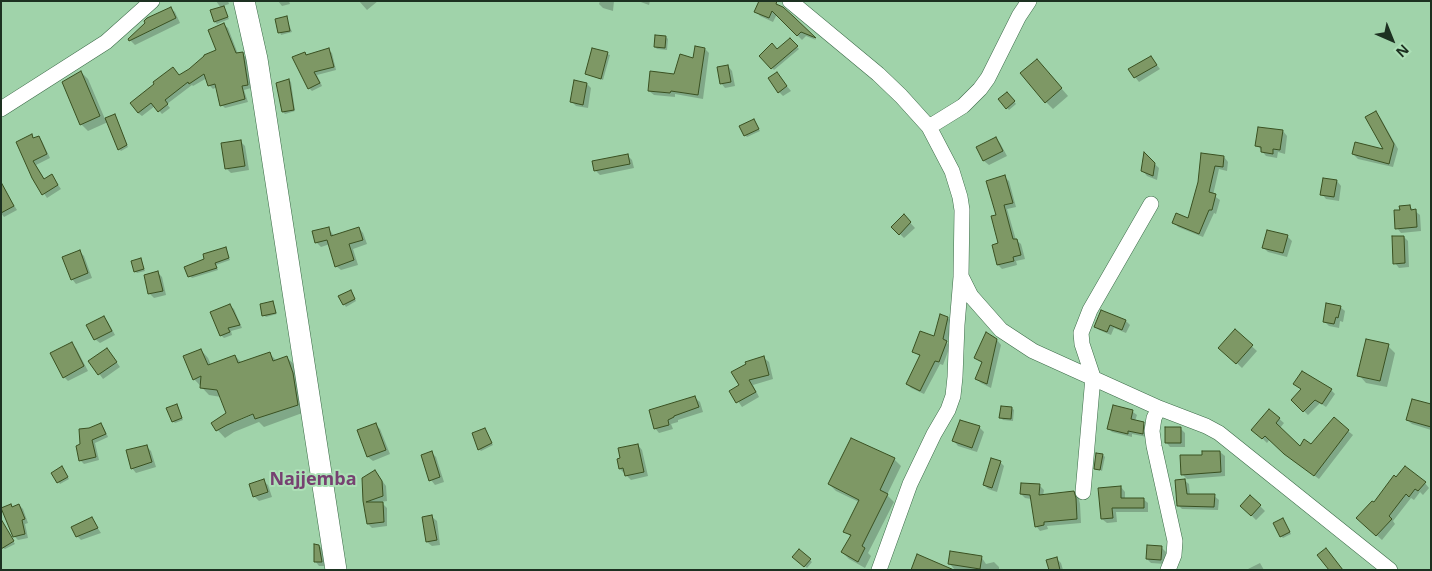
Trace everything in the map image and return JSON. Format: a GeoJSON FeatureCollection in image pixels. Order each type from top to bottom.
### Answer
{"type":"FeatureCollection","features":[{"type":"Feature","properties":{"kind":"street"},"geometry":{"type":"LineString","coordinates":[[1,109],[106,42],[152,1]]}},
{"type":"Feature","properties":{"kind":"street"},"geometry":{"type":"LineString","coordinates":[[244,1],[259,68],[336,570]]}},
{"type":"Feature","properties":{"kind":"street"},"geometry":{"type":"LineString","coordinates":[[790,1],[878,74],[929,127],[949,164],[960,197],[962,210],[961,276],[953,396],[948,410],[910,484],[879,570]]}},
{"type":"Feature","properties":{"kind":"street"},"geometry":{"type":"LineString","coordinates":[[929,127],[963,106],[980,89],[988,78],[1019,16],[1029,1]]}},
{"type":"Feature","properties":{"kind":"street"},"geometry":{"type":"LineString","coordinates":[[1083,492],[1093,377],[1082,344],[1081,333],[1090,310],[1152,204]]}},
{"type":"Feature","properties":{"kind":"street"},"geometry":{"type":"LineString","coordinates":[[961,276],[971,296],[1001,330],[1033,351],[1159,408],[1206,426],[1230,440],[1390,570]]}},
{"type":"Feature","properties":{"kind":"street"},"geometry":{"type":"LineString","coordinates":[[1159,408],[1154,418],[1152,431],[1175,541],[1174,555],[1168,570]]}},
{"type":"Feature","properties":{"kind":"building"},"geometry":{"type":"Polygon","coordinates":[[[759,1],[777,1],[776,4],[783,7],[816,38],[801,32],[797,36],[772,11],[769,18],[754,12],[759,1]]]}},
{"type":"Feature","properties":{"kind":"building"},"geometry":{"type":"Polygon","coordinates":[[[224,6],[228,17],[214,22],[210,10],[224,6]]]}},
{"type":"Feature","properties":{"kind":"building"},"geometry":{"type":"Polygon","coordinates":[[[171,7],[176,18],[129,41],[128,39],[145,23],[144,21],[147,18],[171,7]]]}},
{"type":"Feature","properties":{"kind":"building"},"geometry":{"type":"Polygon","coordinates":[[[287,16],[290,31],[278,33],[275,19],[287,16]]]}},
{"type":"Feature","properties":{"kind":"building"},"geometry":{"type":"Polygon","coordinates":[[[224,23],[236,53],[243,52],[248,85],[242,86],[245,99],[220,106],[215,84],[208,86],[204,74],[189,84],[188,82],[165,100],[168,104],[158,112],[151,103],[138,113],[130,103],[154,84],[153,82],[173,67],[179,75],[189,69],[204,55],[216,50],[208,30],[224,23]]]}},
{"type":"Feature","properties":{"kind":"building"},"geometry":{"type":"Polygon","coordinates":[[[655,35],[666,36],[665,48],[654,47],[655,35]]]}},
{"type":"Feature","properties":{"kind":"building"},"geometry":{"type":"Polygon","coordinates":[[[790,38],[798,46],[771,69],[759,56],[772,43],[777,49],[790,38]]]}},
{"type":"Feature","properties":{"kind":"building"},"geometry":{"type":"Polygon","coordinates":[[[695,46],[705,48],[698,95],[671,91],[670,93],[648,91],[650,71],[674,74],[680,54],[693,58],[695,46]]]}},
{"type":"Feature","properties":{"kind":"building"},"geometry":{"type":"Polygon","coordinates":[[[329,48],[334,67],[314,72],[320,83],[308,89],[292,57],[305,52],[306,55],[329,48]]]}},
{"type":"Feature","properties":{"kind":"building"},"geometry":{"type":"Polygon","coordinates":[[[592,48],[608,52],[601,79],[585,74],[592,48]]]}},
{"type":"Feature","properties":{"kind":"building"},"geometry":{"type":"Polygon","coordinates":[[[1151,56],[1157,65],[1134,78],[1128,69],[1151,56]]]}},
{"type":"Feature","properties":{"kind":"building"},"geometry":{"type":"Polygon","coordinates":[[[1037,59],[1062,88],[1045,103],[1020,73],[1037,59]]]}},
{"type":"Feature","properties":{"kind":"building"},"geometry":{"type":"Polygon","coordinates":[[[728,65],[731,82],[720,84],[717,67],[728,65]]]}},
{"type":"Feature","properties":{"kind":"building"},"geometry":{"type":"Polygon","coordinates":[[[81,71],[100,116],[80,125],[62,82],[81,71]]]}},
{"type":"Feature","properties":{"kind":"building"},"geometry":{"type":"Polygon","coordinates":[[[777,72],[787,86],[778,93],[768,78],[777,72]]]}},
{"type":"Feature","properties":{"kind":"building"},"geometry":{"type":"Polygon","coordinates":[[[289,79],[294,110],[282,112],[276,83],[289,79]]]}},
{"type":"Feature","properties":{"kind":"building"},"geometry":{"type":"Polygon","coordinates":[[[574,80],[587,83],[583,105],[570,102],[574,80]]]}},
{"type":"Feature","properties":{"kind":"building"},"geometry":{"type":"Polygon","coordinates":[[[1007,92],[1015,101],[1006,109],[998,99],[1007,92]]]}},
{"type":"Feature","properties":{"kind":"building"},"geometry":{"type":"Polygon","coordinates":[[[1376,111],[1394,144],[1389,164],[1352,154],[1355,142],[1383,149],[1365,117],[1376,111]]]}},
{"type":"Feature","properties":{"kind":"building"},"geometry":{"type":"Polygon","coordinates":[[[115,114],[127,145],[118,150],[105,118],[115,114]]]}},
{"type":"Feature","properties":{"kind":"building"},"geometry":{"type":"Polygon","coordinates":[[[754,119],[759,129],[744,136],[739,126],[754,119]]]}},
{"type":"Feature","properties":{"kind":"building"},"geometry":{"type":"Polygon","coordinates":[[[1258,127],[1283,130],[1280,150],[1273,149],[1273,154],[1261,152],[1261,147],[1255,146],[1258,127]]]}},
{"type":"Feature","properties":{"kind":"building"},"geometry":{"type":"Polygon","coordinates":[[[32,134],[33,138],[39,136],[47,154],[33,161],[44,179],[52,174],[58,185],[42,195],[16,142],[32,134]]]}},
{"type":"Feature","properties":{"kind":"building"},"geometry":{"type":"Polygon","coordinates":[[[996,137],[1003,151],[983,161],[976,147],[996,137]]]}},
{"type":"Feature","properties":{"kind":"building"},"geometry":{"type":"Polygon","coordinates":[[[241,140],[245,166],[225,169],[221,143],[241,140]]]}},
{"type":"Feature","properties":{"kind":"building"},"geometry":{"type":"Polygon","coordinates":[[[1144,152],[1155,163],[1153,176],[1141,171],[1144,152]]]}},
{"type":"Feature","properties":{"kind":"building"},"geometry":{"type":"Polygon","coordinates":[[[1201,153],[1224,156],[1223,167],[1215,166],[1209,192],[1216,194],[1212,210],[1209,210],[1199,234],[1172,223],[1176,213],[1188,218],[1198,182],[1201,153]]]}},
{"type":"Feature","properties":{"kind":"building"},"geometry":{"type":"Polygon","coordinates":[[[628,154],[630,164],[594,171],[592,161],[628,154]]]}},
{"type":"Feature","properties":{"kind":"building"},"geometry":{"type":"Polygon","coordinates":[[[1005,175],[1013,203],[1004,205],[1013,239],[1017,239],[1021,255],[1013,257],[1014,261],[997,265],[992,245],[998,243],[991,216],[996,215],[986,181],[1005,175]]]}},
{"type":"Feature","properties":{"kind":"building"},"geometry":{"type":"Polygon","coordinates":[[[1323,178],[1337,180],[1334,197],[1320,195],[1323,178]]]}},
{"type":"Feature","properties":{"kind":"building"},"geometry":{"type":"Polygon","coordinates":[[[1,182],[14,206],[1,213],[1,182]]]}},
{"type":"Feature","properties":{"kind":"building"},"geometry":{"type":"Polygon","coordinates":[[[1410,205],[1411,210],[1416,209],[1417,227],[1395,229],[1394,210],[1400,210],[1399,206],[1410,205]]]}},
{"type":"Feature","properties":{"kind":"building"},"geometry":{"type":"Polygon","coordinates":[[[904,214],[911,222],[899,235],[891,227],[904,214]]]}},
{"type":"Feature","properties":{"kind":"building"},"geometry":{"type":"Polygon","coordinates":[[[329,227],[331,236],[359,227],[363,240],[349,244],[354,260],[335,267],[327,240],[315,243],[312,231],[329,227]]]}},
{"type":"Feature","properties":{"kind":"building"},"geometry":{"type":"Polygon","coordinates":[[[1267,230],[1288,235],[1283,253],[1262,248],[1267,230]]]}},
{"type":"Feature","properties":{"kind":"building"},"geometry":{"type":"Polygon","coordinates":[[[1392,236],[1404,236],[1405,263],[1393,264],[1392,236]]]}},
{"type":"Feature","properties":{"kind":"building"},"geometry":{"type":"Polygon","coordinates":[[[226,247],[229,258],[215,263],[217,268],[188,277],[184,267],[204,259],[203,254],[226,247]]]}},
{"type":"Feature","properties":{"kind":"building"},"geometry":{"type":"Polygon","coordinates":[[[80,250],[88,273],[71,280],[62,257],[80,250]]]}},
{"type":"Feature","properties":{"kind":"building"},"geometry":{"type":"Polygon","coordinates":[[[141,258],[144,269],[134,272],[131,261],[141,258]]]}},
{"type":"Feature","properties":{"kind":"building"},"geometry":{"type":"Polygon","coordinates":[[[158,271],[163,291],[148,294],[144,275],[158,271]]]}},
{"type":"Feature","properties":{"kind":"building"},"geometry":{"type":"Polygon","coordinates":[[[351,290],[355,299],[343,305],[338,296],[351,290]]]}},
{"type":"Feature","properties":{"kind":"building"},"geometry":{"type":"Polygon","coordinates":[[[273,301],[276,313],[262,316],[260,304],[273,301]]]}},
{"type":"Feature","properties":{"kind":"building"},"geometry":{"type":"Polygon","coordinates":[[[1326,303],[1341,306],[1338,318],[1336,317],[1334,324],[1323,322],[1326,303]]]}},
{"type":"Feature","properties":{"kind":"building"},"geometry":{"type":"Polygon","coordinates":[[[230,304],[240,325],[228,328],[230,332],[220,336],[210,312],[230,304]]]}},
{"type":"Feature","properties":{"kind":"building"},"geometry":{"type":"Polygon","coordinates":[[[1101,310],[1126,320],[1122,330],[1110,325],[1107,332],[1094,327],[1101,310]]]}},
{"type":"Feature","properties":{"kind":"building"},"geometry":{"type":"Polygon","coordinates":[[[940,314],[948,317],[943,339],[947,341],[939,362],[935,361],[920,391],[906,384],[920,355],[912,352],[920,331],[934,336],[940,314]]]}},
{"type":"Feature","properties":{"kind":"building"},"geometry":{"type":"Polygon","coordinates":[[[104,316],[112,331],[94,340],[86,325],[104,316]]]}},
{"type":"Feature","properties":{"kind":"building"},"geometry":{"type":"Polygon","coordinates":[[[1235,329],[1253,345],[1236,364],[1218,348],[1235,329]]]}},
{"type":"Feature","properties":{"kind":"building"},"geometry":{"type":"Polygon","coordinates":[[[986,332],[997,339],[987,384],[975,379],[982,362],[974,358],[986,332]]]}},
{"type":"Feature","properties":{"kind":"building"},"geometry":{"type":"Polygon","coordinates":[[[1366,339],[1389,344],[1380,381],[1357,376],[1366,339]]]}},
{"type":"Feature","properties":{"kind":"building"},"geometry":{"type":"Polygon","coordinates":[[[72,342],[84,366],[63,378],[50,353],[72,342]]]}},
{"type":"Feature","properties":{"kind":"building"},"geometry":{"type":"Polygon","coordinates":[[[107,348],[117,362],[98,375],[88,361],[107,348]]]}},
{"type":"Feature","properties":{"kind":"building"},"geometry":{"type":"Polygon","coordinates":[[[201,349],[208,365],[235,355],[238,363],[270,352],[273,361],[287,356],[293,373],[298,405],[255,419],[253,414],[216,431],[211,423],[226,413],[217,390],[200,388],[201,376],[193,380],[183,356],[201,349]]]}},
{"type":"Feature","properties":{"kind":"building"},"geometry":{"type":"Polygon","coordinates":[[[764,356],[769,375],[749,380],[756,392],[736,403],[729,391],[739,385],[731,372],[746,364],[745,362],[764,356]]]}},
{"type":"Feature","properties":{"kind":"building"},"geometry":{"type":"Polygon","coordinates":[[[1302,371],[1332,389],[1322,404],[1315,400],[1303,412],[1291,400],[1301,389],[1293,384],[1302,371]]]}},
{"type":"Feature","properties":{"kind":"building"},"geometry":{"type":"Polygon","coordinates":[[[695,396],[699,407],[674,416],[668,420],[669,425],[654,429],[649,410],[695,396]]]}},
{"type":"Feature","properties":{"kind":"building"},"geometry":{"type":"Polygon","coordinates":[[[1412,399],[1431,404],[1431,427],[1406,420],[1412,399]]]}},
{"type":"Feature","properties":{"kind":"building"},"geometry":{"type":"Polygon","coordinates":[[[177,404],[182,418],[172,422],[166,408],[177,404]]]}},
{"type":"Feature","properties":{"kind":"building"},"geometry":{"type":"Polygon","coordinates":[[[1113,405],[1133,410],[1131,419],[1144,422],[1143,434],[1128,431],[1128,434],[1107,429],[1113,405]]]}},
{"type":"Feature","properties":{"kind":"building"},"geometry":{"type":"Polygon","coordinates":[[[1001,406],[1012,407],[1011,419],[999,418],[1001,406]]]}},
{"type":"Feature","properties":{"kind":"building"},"geometry":{"type":"Polygon","coordinates":[[[1269,409],[1280,418],[1276,423],[1300,446],[1304,439],[1311,444],[1334,417],[1349,430],[1314,476],[1284,454],[1265,436],[1262,439],[1251,430],[1269,409]]]}},
{"type":"Feature","properties":{"kind":"building"},"geometry":{"type":"Polygon","coordinates":[[[960,420],[980,426],[972,448],[952,441],[960,420]]]}},
{"type":"Feature","properties":{"kind":"building"},"geometry":{"type":"Polygon","coordinates":[[[101,423],[106,434],[92,440],[96,457],[79,461],[76,446],[80,444],[79,429],[89,428],[101,423]]]}},
{"type":"Feature","properties":{"kind":"building"},"geometry":{"type":"Polygon","coordinates":[[[376,423],[386,450],[367,457],[357,430],[376,423]]]}},
{"type":"Feature","properties":{"kind":"building"},"geometry":{"type":"Polygon","coordinates":[[[1165,427],[1181,427],[1181,443],[1165,443],[1165,427]]]}},
{"type":"Feature","properties":{"kind":"building"},"geometry":{"type":"Polygon","coordinates":[[[485,428],[492,443],[478,450],[472,433],[485,428]]]}},
{"type":"Feature","properties":{"kind":"building"},"geometry":{"type":"Polygon","coordinates":[[[851,438],[895,458],[880,490],[888,494],[862,546],[865,548],[858,562],[841,552],[851,535],[843,532],[859,500],[828,484],[851,438]]]}},
{"type":"Feature","properties":{"kind":"building"},"geometry":{"type":"Polygon","coordinates":[[[638,444],[644,472],[625,476],[623,468],[619,469],[617,459],[620,458],[618,448],[638,444]]]}},
{"type":"Feature","properties":{"kind":"building"},"geometry":{"type":"Polygon","coordinates":[[[147,445],[152,462],[131,469],[126,450],[147,445]]]}},
{"type":"Feature","properties":{"kind":"building"},"geometry":{"type":"Polygon","coordinates":[[[432,451],[440,477],[429,481],[421,455],[432,451]]]}},
{"type":"Feature","properties":{"kind":"building"},"geometry":{"type":"Polygon","coordinates":[[[1202,451],[1220,451],[1221,472],[1181,475],[1180,455],[1202,455],[1202,451]]]}},
{"type":"Feature","properties":{"kind":"building"},"geometry":{"type":"Polygon","coordinates":[[[1096,453],[1103,454],[1100,470],[1094,469],[1096,453]]]}},
{"type":"Feature","properties":{"kind":"building"},"geometry":{"type":"Polygon","coordinates":[[[991,458],[1001,461],[992,488],[983,485],[991,458]]]}},
{"type":"Feature","properties":{"kind":"building"},"geometry":{"type":"Polygon","coordinates":[[[62,466],[68,477],[57,483],[51,473],[62,466]]]}},
{"type":"Feature","properties":{"kind":"building"},"geometry":{"type":"Polygon","coordinates":[[[1405,466],[1426,482],[1418,491],[1415,489],[1409,497],[1406,494],[1389,516],[1392,519],[1376,536],[1356,518],[1372,501],[1374,502],[1394,475],[1396,477],[1405,466]]]}},
{"type":"Feature","properties":{"kind":"building"},"geometry":{"type":"Polygon","coordinates":[[[375,470],[382,481],[383,496],[366,502],[383,502],[384,522],[367,524],[362,478],[375,470]]]}},
{"type":"Feature","properties":{"kind":"building"},"geometry":{"type":"Polygon","coordinates":[[[264,479],[268,492],[253,497],[249,484],[264,479]]]}},
{"type":"Feature","properties":{"kind":"building"},"geometry":{"type":"Polygon","coordinates":[[[1185,479],[1187,494],[1215,494],[1214,507],[1177,506],[1175,480],[1185,479]]]}},
{"type":"Feature","properties":{"kind":"building"},"geometry":{"type":"Polygon","coordinates":[[[1021,483],[1040,484],[1039,495],[1074,491],[1077,519],[1044,522],[1044,525],[1035,527],[1030,495],[1020,494],[1021,483]]]}},
{"type":"Feature","properties":{"kind":"building"},"geometry":{"type":"Polygon","coordinates":[[[1121,486],[1121,498],[1144,498],[1144,508],[1112,508],[1113,518],[1101,519],[1098,488],[1121,486]]]}},
{"type":"Feature","properties":{"kind":"building"},"geometry":{"type":"Polygon","coordinates":[[[1250,495],[1261,505],[1251,516],[1240,506],[1250,495]]]}},
{"type":"Feature","properties":{"kind":"building"},"geometry":{"type":"Polygon","coordinates":[[[11,504],[12,507],[19,504],[25,519],[22,520],[25,534],[13,537],[1,508],[11,504]]]}},
{"type":"Feature","properties":{"kind":"building"},"geometry":{"type":"Polygon","coordinates":[[[432,515],[437,540],[426,542],[422,517],[432,515]]]}},
{"type":"Feature","properties":{"kind":"building"},"geometry":{"type":"Polygon","coordinates":[[[92,517],[98,528],[76,537],[71,527],[92,517]]]}},
{"type":"Feature","properties":{"kind":"building"},"geometry":{"type":"Polygon","coordinates":[[[1283,518],[1290,532],[1280,537],[1273,523],[1283,518]]]}},
{"type":"Feature","properties":{"kind":"building"},"geometry":{"type":"Polygon","coordinates":[[[1,519],[14,541],[1,549],[1,519]]]}},
{"type":"Feature","properties":{"kind":"building"},"geometry":{"type":"Polygon","coordinates":[[[314,544],[319,545],[322,562],[314,562],[314,544]]]}},
{"type":"Feature","properties":{"kind":"building"},"geometry":{"type":"Polygon","coordinates":[[[1147,545],[1162,546],[1161,560],[1146,559],[1147,545]]]}},
{"type":"Feature","properties":{"kind":"building"},"geometry":{"type":"Polygon","coordinates":[[[1326,548],[1343,570],[1329,570],[1317,555],[1326,548]]]}},
{"type":"Feature","properties":{"kind":"building"},"geometry":{"type":"Polygon","coordinates":[[[799,549],[811,559],[804,567],[792,557],[799,549]]]}},
{"type":"Feature","properties":{"kind":"building"},"geometry":{"type":"Polygon","coordinates":[[[950,551],[982,556],[980,569],[948,564],[950,551]]]}},
{"type":"Feature","properties":{"kind":"building"},"geometry":{"type":"Polygon","coordinates":[[[917,554],[954,570],[911,570],[917,554]]]}},
{"type":"Feature","properties":{"kind":"building"},"geometry":{"type":"Polygon","coordinates":[[[1057,557],[1060,570],[1049,570],[1046,560],[1057,557]]]}},
{"type":"Feature","properties":{"kind":"district","name":"Najjemba"},"geometry":{"type":"Point","coordinates":[313,480]}}]}
